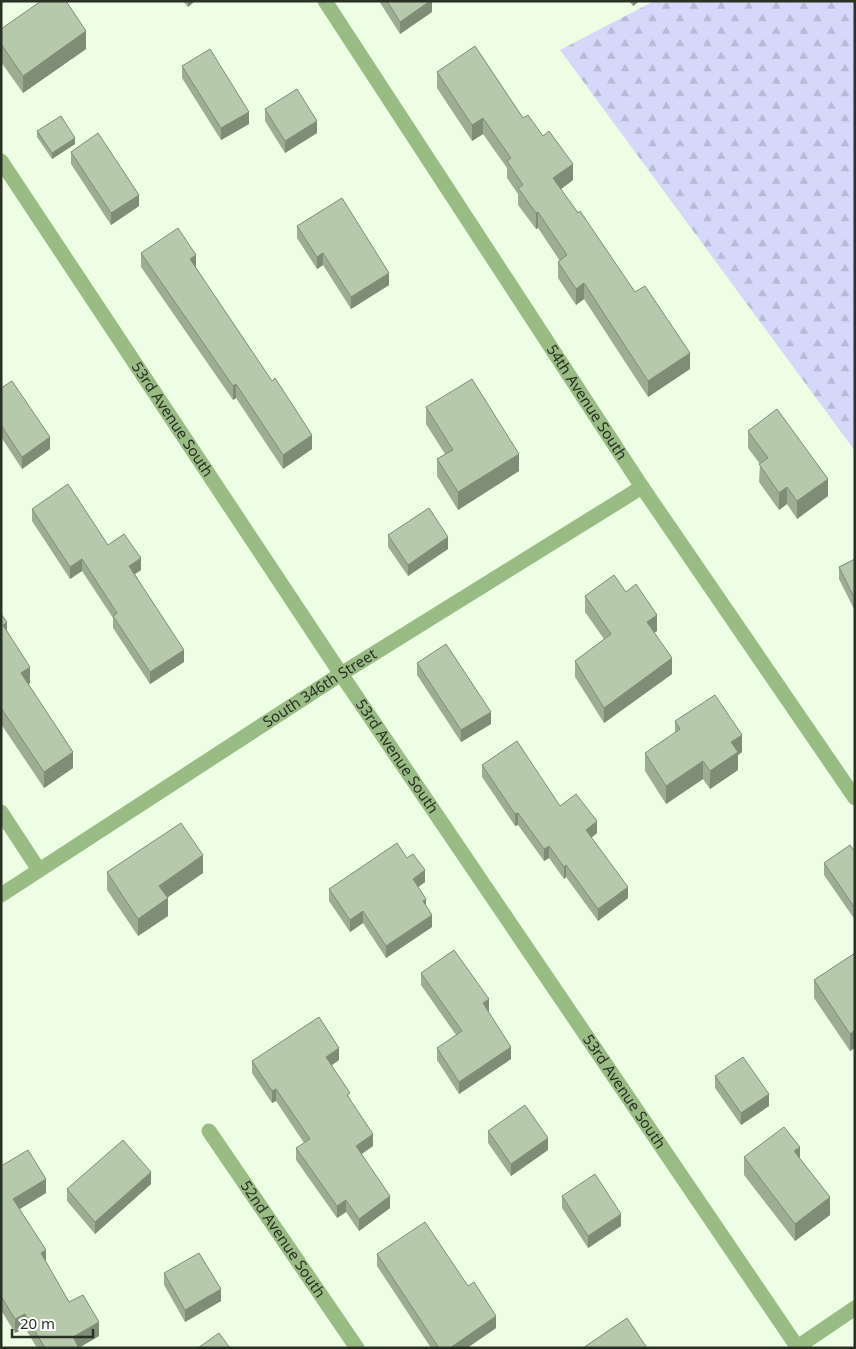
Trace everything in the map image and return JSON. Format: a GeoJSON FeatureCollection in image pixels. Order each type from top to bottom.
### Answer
{"type":"FeatureCollection","features":[{"type":"Feature","properties":{"kind":"street","name":"54th Avenue South"},"geometry":{"type":"LineString","coordinates":[[325,1],[642,487],[855,798]]}},
{"type":"Feature","properties":{"kind":"street","name":"53rd Avenue South"},"geometry":{"type":"LineString","coordinates":[[1,162],[341,674],[797,1347]]}},
{"type":"Feature","properties":{"kind":"street","name":"South 346th Street"},"geometry":{"type":"LineString","coordinates":[[1,895],[341,674],[642,487]]}},
{"type":"Feature","properties":{"kind":"street"},"geometry":{"type":"LineString","coordinates":[[1,812],[39,870]]}},
{"type":"Feature","properties":{"kind":"street","name":"52nd Avenue South"},"geometry":{"type":"LineString","coordinates":[[209,1131],[357,1348]]}},
{"type":"Feature","properties":{"kind":"street"},"geometry":{"type":"LineString","coordinates":[[797,1347],[855,1308]]}},
{"type":"Feature","properties":{"kind":"green space"},"geometry":{"type":"Polygon","coordinates":[[[654,1],[855,1],[855,451],[560,50],[654,1]]]}},
{"type":"Feature","properties":{"kind":"building"},"geometry":{"type":"Polygon","coordinates":[[[41,1],[66,1],[86,31],[23,76],[1,44],[1,29],[41,1]]]}},
{"type":"Feature","properties":{"kind":"building"},"geometry":{"type":"Polygon","coordinates":[[[387,1],[430,1],[400,22],[387,1]]]}},
{"type":"Feature","properties":{"kind":"building"},"geometry":{"type":"Polygon","coordinates":[[[475,46],[523,118],[528,115],[543,136],[549,131],[573,164],[553,178],[578,213],[580,211],[635,292],[645,286],[690,353],[648,381],[584,283],[576,289],[558,262],[567,255],[538,212],[536,213],[518,188],[523,185],[507,161],[511,158],[483,118],[472,125],[437,72],[475,46]]]}},
{"type":"Feature","properties":{"kind":"building"},"geometry":{"type":"Polygon","coordinates":[[[210,49],[249,112],[221,128],[182,66],[210,49]]]}},
{"type":"Feature","properties":{"kind":"building"},"geometry":{"type":"Polygon","coordinates":[[[297,89],[317,121],[285,141],[265,109],[297,89]]]}},
{"type":"Feature","properties":{"kind":"building"},"geometry":{"type":"Polygon","coordinates":[[[61,116],[75,138],[52,153],[37,131],[61,116]]]}},
{"type":"Feature","properties":{"kind":"building"},"geometry":{"type":"Polygon","coordinates":[[[98,133],[139,195],[111,213],[71,152],[98,133]]]}},
{"type":"Feature","properties":{"kind":"building"},"geometry":{"type":"Polygon","coordinates":[[[342,198],[389,273],[351,297],[323,253],[317,257],[297,226],[342,198]]]}},
{"type":"Feature","properties":{"kind":"building"},"geometry":{"type":"Polygon","coordinates":[[[178,228],[196,255],[190,259],[272,381],[275,378],[312,435],[283,455],[236,384],[233,386],[141,253],[178,228]]]}},
{"type":"Feature","properties":{"kind":"building"},"geometry":{"type":"Polygon","coordinates":[[[472,379],[519,454],[458,492],[437,459],[453,450],[426,407],[472,379]]]}},
{"type":"Feature","properties":{"kind":"building"},"geometry":{"type":"Polygon","coordinates":[[[12,381],[50,437],[22,457],[1,425],[1,388],[12,381]]]}},
{"type":"Feature","properties":{"kind":"building"},"geometry":{"type":"Polygon","coordinates":[[[777,409],[828,479],[797,501],[787,487],[779,493],[759,464],[768,458],[748,431],[777,409]]]}},
{"type":"Feature","properties":{"kind":"building"},"geometry":{"type":"Polygon","coordinates":[[[68,484],[108,545],[124,534],[141,558],[129,566],[184,650],[150,672],[113,616],[117,613],[82,559],[70,567],[32,509],[68,484]]]}},
{"type":"Feature","properties":{"kind":"building"},"geometry":{"type":"Polygon","coordinates":[[[429,508],[448,537],[408,565],[388,535],[429,508]]]}},
{"type":"Feature","properties":{"kind":"building"},"geometry":{"type":"Polygon","coordinates":[[[855,559],[855,599],[839,567],[855,559]]]}},
{"type":"Feature","properties":{"kind":"building"},"geometry":{"type":"Polygon","coordinates":[[[614,575],[626,592],[636,584],[657,615],[647,622],[672,658],[604,708],[575,661],[611,634],[585,596],[614,575]]]}},
{"type":"Feature","properties":{"kind":"building"},"geometry":{"type":"Polygon","coordinates":[[[1,614],[7,622],[3,625],[30,667],[21,673],[73,752],[44,772],[1,708],[1,614]]]}},
{"type":"Feature","properties":{"kind":"building"},"geometry":{"type":"Polygon","coordinates":[[[446,644],[491,712],[461,730],[417,663],[446,644]]]}},
{"type":"Feature","properties":{"kind":"building"},"geometry":{"type":"Polygon","coordinates":[[[715,695],[742,735],[731,742],[738,752],[710,771],[703,761],[666,786],[645,753],[680,729],[675,721],[715,695]]]}},
{"type":"Feature","properties":{"kind":"building"},"geometry":{"type":"Polygon","coordinates":[[[517,741],[560,806],[576,794],[597,821],[586,830],[628,887],[598,909],[566,865],[564,867],[549,846],[544,849],[518,813],[515,814],[482,765],[517,741]]]}},
{"type":"Feature","properties":{"kind":"building"},"geometry":{"type":"Polygon","coordinates":[[[181,823],[203,855],[159,886],[168,898],[138,919],[107,872],[181,823]]]}},
{"type":"Feature","properties":{"kind":"building"},"geometry":{"type":"Polygon","coordinates":[[[397,843],[407,858],[413,854],[425,870],[413,879],[426,899],[423,901],[432,915],[386,946],[363,911],[350,920],[329,889],[397,843]]]}},
{"type":"Feature","properties":{"kind":"building"},"geometry":{"type":"Polygon","coordinates":[[[850,845],[855,852],[855,908],[824,863],[850,845]]]}},
{"type":"Feature","properties":{"kind":"building"},"geometry":{"type":"Polygon","coordinates":[[[454,950],[489,999],[483,1003],[511,1047],[459,1082],[437,1048],[462,1031],[421,973],[454,950]]]}},
{"type":"Feature","properties":{"kind":"building"},"geometry":{"type":"Polygon","coordinates":[[[855,953],[855,1030],[850,1034],[814,980],[855,953]]]}},
{"type":"Feature","properties":{"kind":"building"},"geometry":{"type":"Polygon","coordinates":[[[319,1017],[339,1048],[326,1057],[350,1093],[347,1095],[373,1134],[356,1146],[390,1196],[359,1219],[346,1200],[337,1206],[296,1148],[310,1139],[276,1089],[272,1091],[252,1061],[319,1017]]]}},
{"type":"Feature","properties":{"kind":"building"},"geometry":{"type":"Polygon","coordinates":[[[743,1057],[769,1094],[741,1113],[715,1076],[743,1057]]]}},
{"type":"Feature","properties":{"kind":"building"},"geometry":{"type":"Polygon","coordinates":[[[525,1105],[548,1138],[511,1164],[488,1131],[525,1105]]]}},
{"type":"Feature","properties":{"kind":"building"},"geometry":{"type":"Polygon","coordinates":[[[784,1127],[800,1147],[794,1151],[830,1197],[795,1224],[744,1157],[784,1127]]]}},
{"type":"Feature","properties":{"kind":"building"},"geometry":{"type":"Polygon","coordinates":[[[123,1140],[151,1172],[95,1222],[67,1189],[123,1140]]]}},
{"type":"Feature","properties":{"kind":"building"},"geometry":{"type":"Polygon","coordinates":[[[28,1150],[46,1179],[13,1199],[46,1250],[41,1253],[69,1302],[83,1295],[99,1322],[73,1337],[79,1348],[45,1348],[25,1314],[15,1319],[1,1296],[1,1166],[28,1150]]]}},
{"type":"Feature","properties":{"kind":"building"},"geometry":{"type":"Polygon","coordinates":[[[595,1174],[621,1214],[588,1236],[562,1196],[595,1174]]]}},
{"type":"Feature","properties":{"kind":"building"},"geometry":{"type":"Polygon","coordinates":[[[425,1222],[468,1286],[474,1282],[496,1316],[450,1348],[439,1348],[377,1254],[425,1222]]]}},
{"type":"Feature","properties":{"kind":"building"},"geometry":{"type":"Polygon","coordinates":[[[199,1253],[221,1289],[185,1310],[164,1273],[199,1253]]]}},
{"type":"Feature","properties":{"kind":"building"},"geometry":{"type":"Polygon","coordinates":[[[627,1318],[647,1348],[583,1348],[627,1318]]]}},
{"type":"Feature","properties":{"kind":"building"},"geometry":{"type":"Polygon","coordinates":[[[219,1333],[230,1348],[198,1348],[219,1333]]]}}]}
